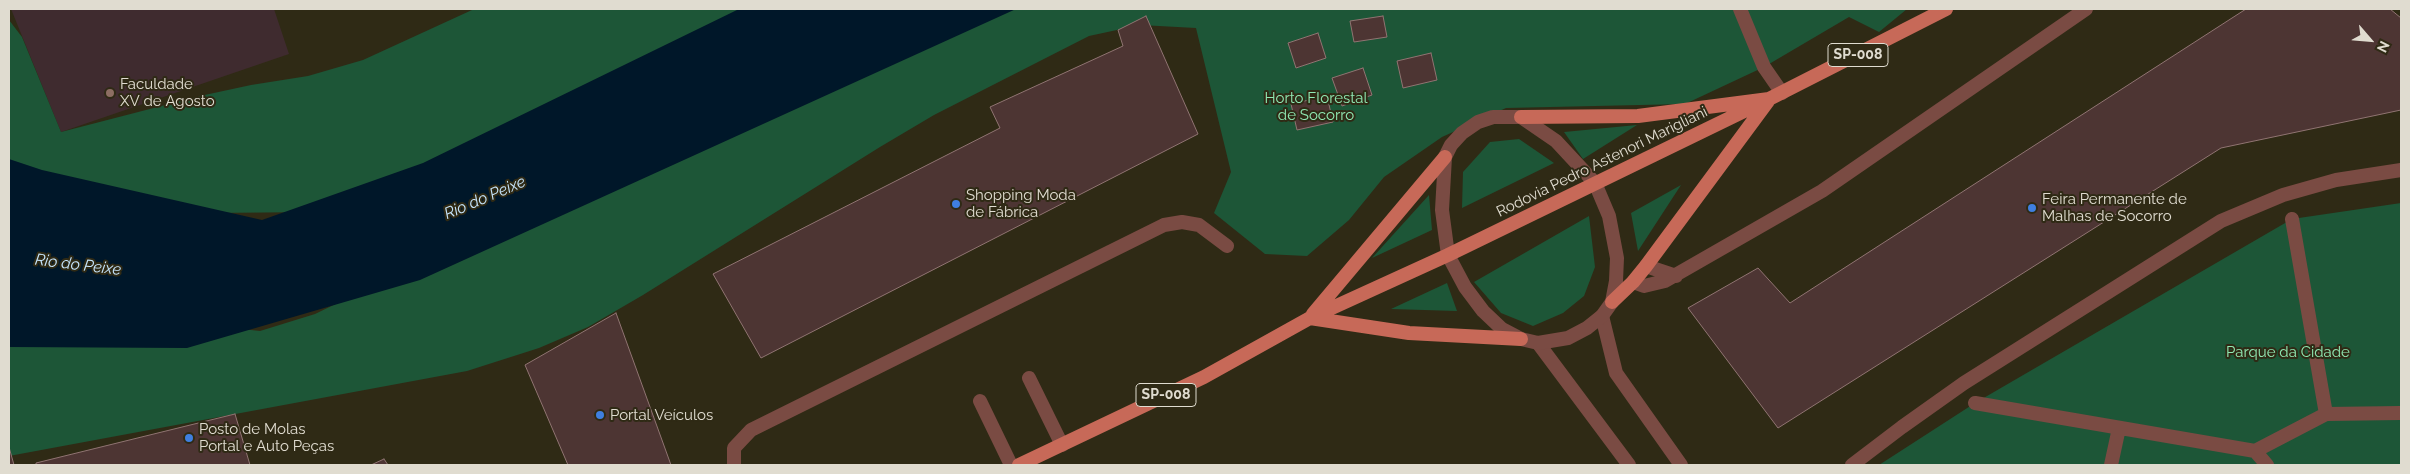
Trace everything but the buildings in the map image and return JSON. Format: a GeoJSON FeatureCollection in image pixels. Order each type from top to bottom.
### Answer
{"type":"FeatureCollection","features":[{"type":"Feature","properties":{"kind":"main road","name":"SP-008"},"geometry":{"type":"LineString","coordinates":[[1775,96],[1946,9]]}},
{"type":"Feature","properties":{"kind":"main road"},"geometry":{"type":"LineString","coordinates":[[1521,117],[1638,116],[1775,96]]}},
{"type":"Feature","properties":{"kind":"main road"},"geometry":{"type":"LineString","coordinates":[[1612,302],[1633,282],[1646,266],[1775,96]]}},
{"type":"Feature","properties":{"kind":"main road","name":"Rodovia Pedro Astenori Marigliani"},"geometry":{"type":"LineString","coordinates":[[1448,254],[1775,96]]}},
{"type":"Feature","properties":{"kind":"main road"},"geometry":{"type":"LineString","coordinates":[[1310,318],[1445,157]]}},
{"type":"Feature","properties":{"kind":"main road","name":"SP-008"},"geometry":{"type":"LineString","coordinates":[[1019,465],[1204,377],[1310,318],[1448,254]]}},
{"type":"Feature","properties":{"kind":"main road"},"geometry":{"type":"LineString","coordinates":[[1310,318],[1409,333],[1522,340]]}},
{"type":"Feature","properties":{"kind":"street"},"geometry":{"type":"LineString","coordinates":[[1740,9],[1775,96]]}},
{"type":"Feature","properties":{"kind":"street"},"geometry":{"type":"LineString","coordinates":[[1633,282],[1644,286],[1655,285],[1676,276],[1822,191],[2086,9]]}},
{"type":"Feature","properties":{"kind":"street"},"geometry":{"type":"LineString","coordinates":[[1493,117],[1521,117],[1556,141],[1595,183],[1609,216],[1617,258],[1616,281],[1612,302],[1602,316],[1587,328],[1568,338],[1538,343],[1522,340],[1502,328],[1483,311],[1465,287],[1448,254],[1442,210],[1445,157],[1451,145],[1462,133],[1478,122],[1493,117]]}},
{"type":"Feature","properties":{"kind":"street"},"geometry":{"type":"LineString","coordinates":[[1852,465],[1964,383],[2221,221],[2283,195],[2336,180],[2401,170]]}},
{"type":"Feature","properties":{"kind":"street"},"geometry":{"type":"LineString","coordinates":[[2292,219],[2326,414]]}},
{"type":"Feature","properties":{"kind":"street"},"geometry":{"type":"LineString","coordinates":[[734,465],[734,448],[751,430],[1164,226],[1182,222],[1199,225],[1227,246]]}},
{"type":"Feature","properties":{"kind":"street"},"geometry":{"type":"LineString","coordinates":[[1646,266],[1676,276]]}},
{"type":"Feature","properties":{"kind":"street"},"geometry":{"type":"LineString","coordinates":[[1602,316],[1616,373],[1681,465]]}},
{"type":"Feature","properties":{"kind":"street"},"geometry":{"type":"LineString","coordinates":[[1538,343],[1629,465]]}},
{"type":"Feature","properties":{"kind":"street"},"geometry":{"type":"LineString","coordinates":[[1029,378],[1062,445]]}},
{"type":"Feature","properties":{"kind":"street"},"geometry":{"type":"LineString","coordinates":[[980,401],[1011,465]]}},
{"type":"Feature","properties":{"kind":"street"},"geometry":{"type":"LineString","coordinates":[[1975,403],[2255,451],[2326,414],[2401,413]]}},
{"type":"Feature","properties":{"kind":"street"},"geometry":{"type":"LineString","coordinates":[[2111,465],[2120,428]]}},
{"type":"Feature","properties":{"kind":"street"},"geometry":{"type":"LineString","coordinates":[[2255,451],[2266,465]]}},
{"type":"Feature","properties":{"kind":"shaded area","name":"Faculdade XV de Agosto"},"geometry":{"type":"Polygon","coordinates":[[[11,9],[274,9],[289,54],[61,132],[11,9]]]}},
{"type":"Feature","properties":{"kind":"green space","name":"Horto Florestal de Socorro"},"geometry":{"type":"Polygon","coordinates":[[[1907,9],[1879,32],[1849,17],[1764,67],[1685,104],[1506,108],[1442,137],[1384,177],[1349,220],[1307,256],[1265,254],[1214,213],[1231,172],[1196,28],[1140,25],[1089,36],[934,115],[643,295],[588,327],[539,348],[467,371],[9,456],[9,313],[60,309],[260,331],[315,314],[375,285],[321,212],[207,213],[9,163],[9,20],[22,37],[61,132],[200,96],[251,85],[308,76],[363,60],[472,10],[1907,9]]]}},
{"type":"Feature","properties":{"kind":"green space"},"geometry":{"type":"Polygon","coordinates":[[[1637,125],[1583,159],[1564,132],[1637,125]]]}},
{"type":"Feature","properties":{"kind":"green space"},"geometry":{"type":"Polygon","coordinates":[[[1519,139],[1554,163],[1462,208],[1463,172],[1490,142],[1519,139]]]}},
{"type":"Feature","properties":{"kind":"green space"},"geometry":{"type":"Polygon","coordinates":[[[1681,185],[1638,251],[1631,213],[1681,185]]]}},
{"type":"Feature","properties":{"kind":"green space"},"geometry":{"type":"Polygon","coordinates":[[[1429,195],[1432,230],[1372,258],[1429,195]]]}},
{"type":"Feature","properties":{"kind":"green space","name":"Parque da Cidade"},"geometry":{"type":"Polygon","coordinates":[[[2401,203],[2401,465],[1879,465],[1975,403],[2292,219],[2401,203]]]}},
{"type":"Feature","properties":{"kind":"green space"},"geometry":{"type":"Polygon","coordinates":[[[1589,216],[1595,267],[1584,296],[1563,313],[1533,326],[1501,313],[1474,282],[1589,216]]]}},
{"type":"Feature","properties":{"kind":"green space"},"geometry":{"type":"Polygon","coordinates":[[[1447,283],[1457,311],[1391,309],[1447,283]]]}},
{"type":"Feature","properties":{"kind":"water","name":"Rio do Peixe"},"geometry":{"type":"Polygon","coordinates":[[[739,9],[1016,9],[420,280],[187,348],[9,347],[9,159],[42,170],[262,220],[423,163],[739,9]]]}},
{"type":"Feature","properties":{"kind":"place","name":"Faculdade XV de Agosto"},"geometry":{"type":"Point","coordinates":[110,93]}},
{"type":"Feature","properties":{"kind":"place","name":"Shopping Moda de Fábrica"},"geometry":{"type":"Point","coordinates":[956,204]}},
{"type":"Feature","properties":{"kind":"place","name":"Feira Permanente de Malhas de Socorro"},"geometry":{"type":"Point","coordinates":[2032,208]}},
{"type":"Feature","properties":{"kind":"place","name":"Portal Veículos"},"geometry":{"type":"Point","coordinates":[600,415]}},
{"type":"Feature","properties":{"kind":"place","name":"Posto de Molas Portal e Auto Peças"},"geometry":{"type":"Point","coordinates":[189,438]}}]}
